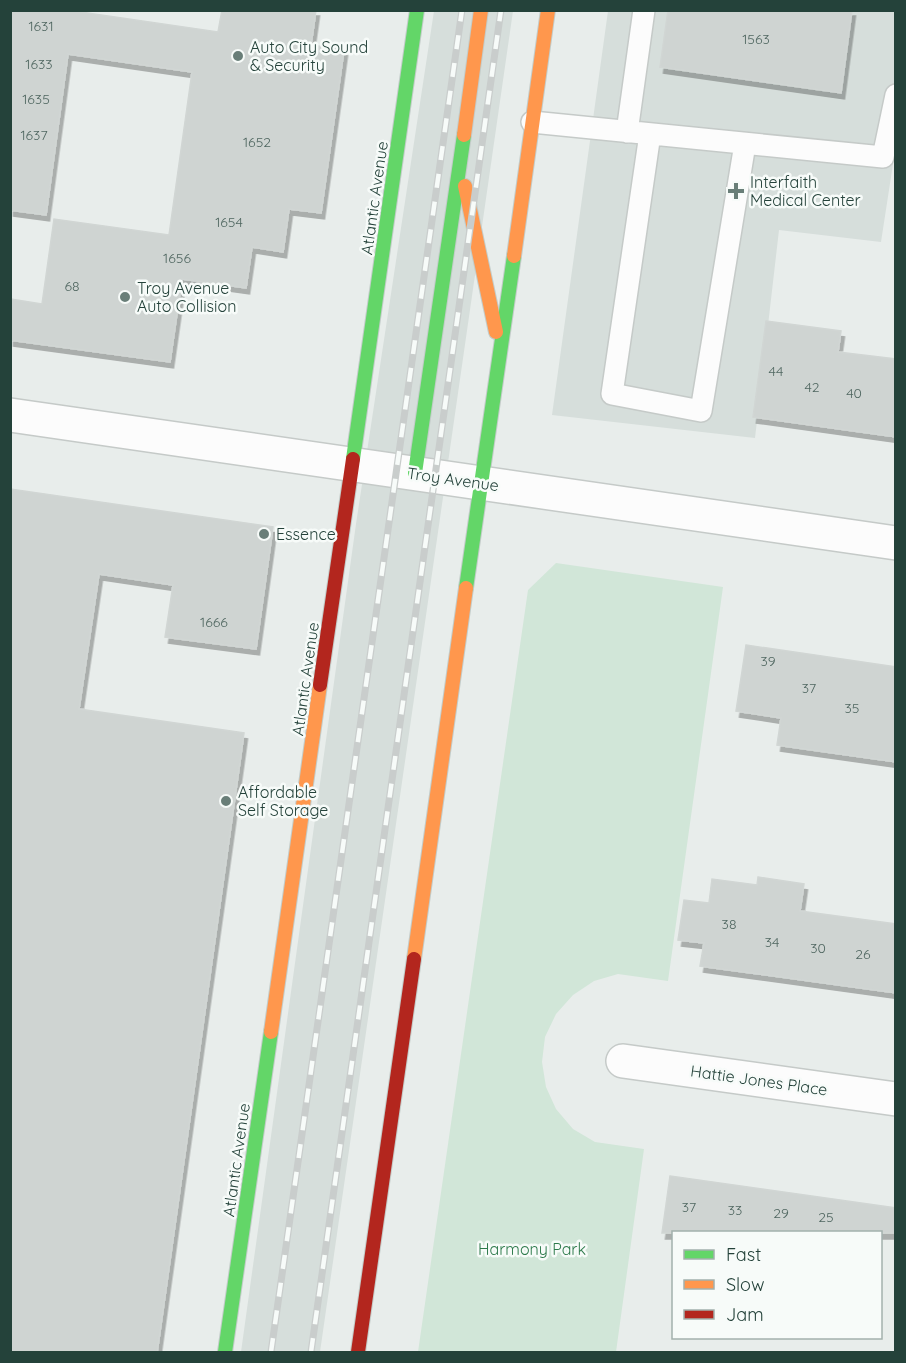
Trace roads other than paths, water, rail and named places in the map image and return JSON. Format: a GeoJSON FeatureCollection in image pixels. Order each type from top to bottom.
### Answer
{"type":"FeatureCollection","features":[{"type":"Feature","properties":{"kind":"main road","name":"Atlantic Avenue"},"geometry":{"type":"LineString","coordinates":[[225,1353],[417,10]]}},
{"type":"Feature","properties":{"kind":"main road"},"geometry":{"type":"LineString","coordinates":[[415,473],[481,10]]}},
{"type":"Feature","properties":{"kind":"main road"},"geometry":{"type":"LineString","coordinates":[[357,1353],[501,354],[548,10]]}},
{"type":"Feature","properties":{"kind":"main road"},"geometry":{"type":"LineString","coordinates":[[460,165],[501,354]]}},
{"type":"Feature","properties":{"kind":"street","name":"Troy Avenue"},"geometry":{"type":"LineString","coordinates":[[10,415],[896,543]]}},
{"type":"Feature","properties":{"kind":"street","name":"Hattie Jones Place"},"geometry":{"type":"LineString","coordinates":[[623,1061],[896,1099]]}},
{"type":"Feature","properties":{"kind":"lane"},"geometry":{"type":"LineString","coordinates":[[627,132],[644,10]]}},
{"type":"Feature","properties":{"kind":"lane"},"geometry":{"type":"LineString","coordinates":[[532,122],[883,157],[896,95]]}},
{"type":"Feature","properties":{"kind":"lane"},"geometry":{"type":"LineString","coordinates":[[650,134],[612,394],[701,411],[745,144]]}},
{"type":"Feature","properties":{"kind":"railway"},"geometry":{"type":"LineString","coordinates":[[271,1352],[462,10]]}},
{"type":"Feature","properties":{"kind":"railway"},"geometry":{"type":"LineString","coordinates":[[311,1352],[501,10]]}},
{"type":"Feature","properties":{"kind":"place","name":"Auto City Sound & Security"},"geometry":{"type":"Point","coordinates":[238,56]}},
{"type":"Feature","properties":{"kind":"place","name":"Interfaith Medical Center"},"geometry":{"type":"Point","coordinates":[736,191]}},
{"type":"Feature","properties":{"kind":"place","name":"Troy Avenue Auto Collision"},"geometry":{"type":"Point","coordinates":[125,297]}},
{"type":"Feature","properties":{"kind":"place","name":"Essence"},"geometry":{"type":"Point","coordinates":[264,534]}},
{"type":"Feature","properties":{"kind":"place","name":"Affordable Self Storage"},"geometry":{"type":"Point","coordinates":[226,801]}},
{"type":"Feature","properties":{"kind":"park label","name":"Harmony Park"},"geometry":{"type":"Point","coordinates":[532,1249]}}]}
